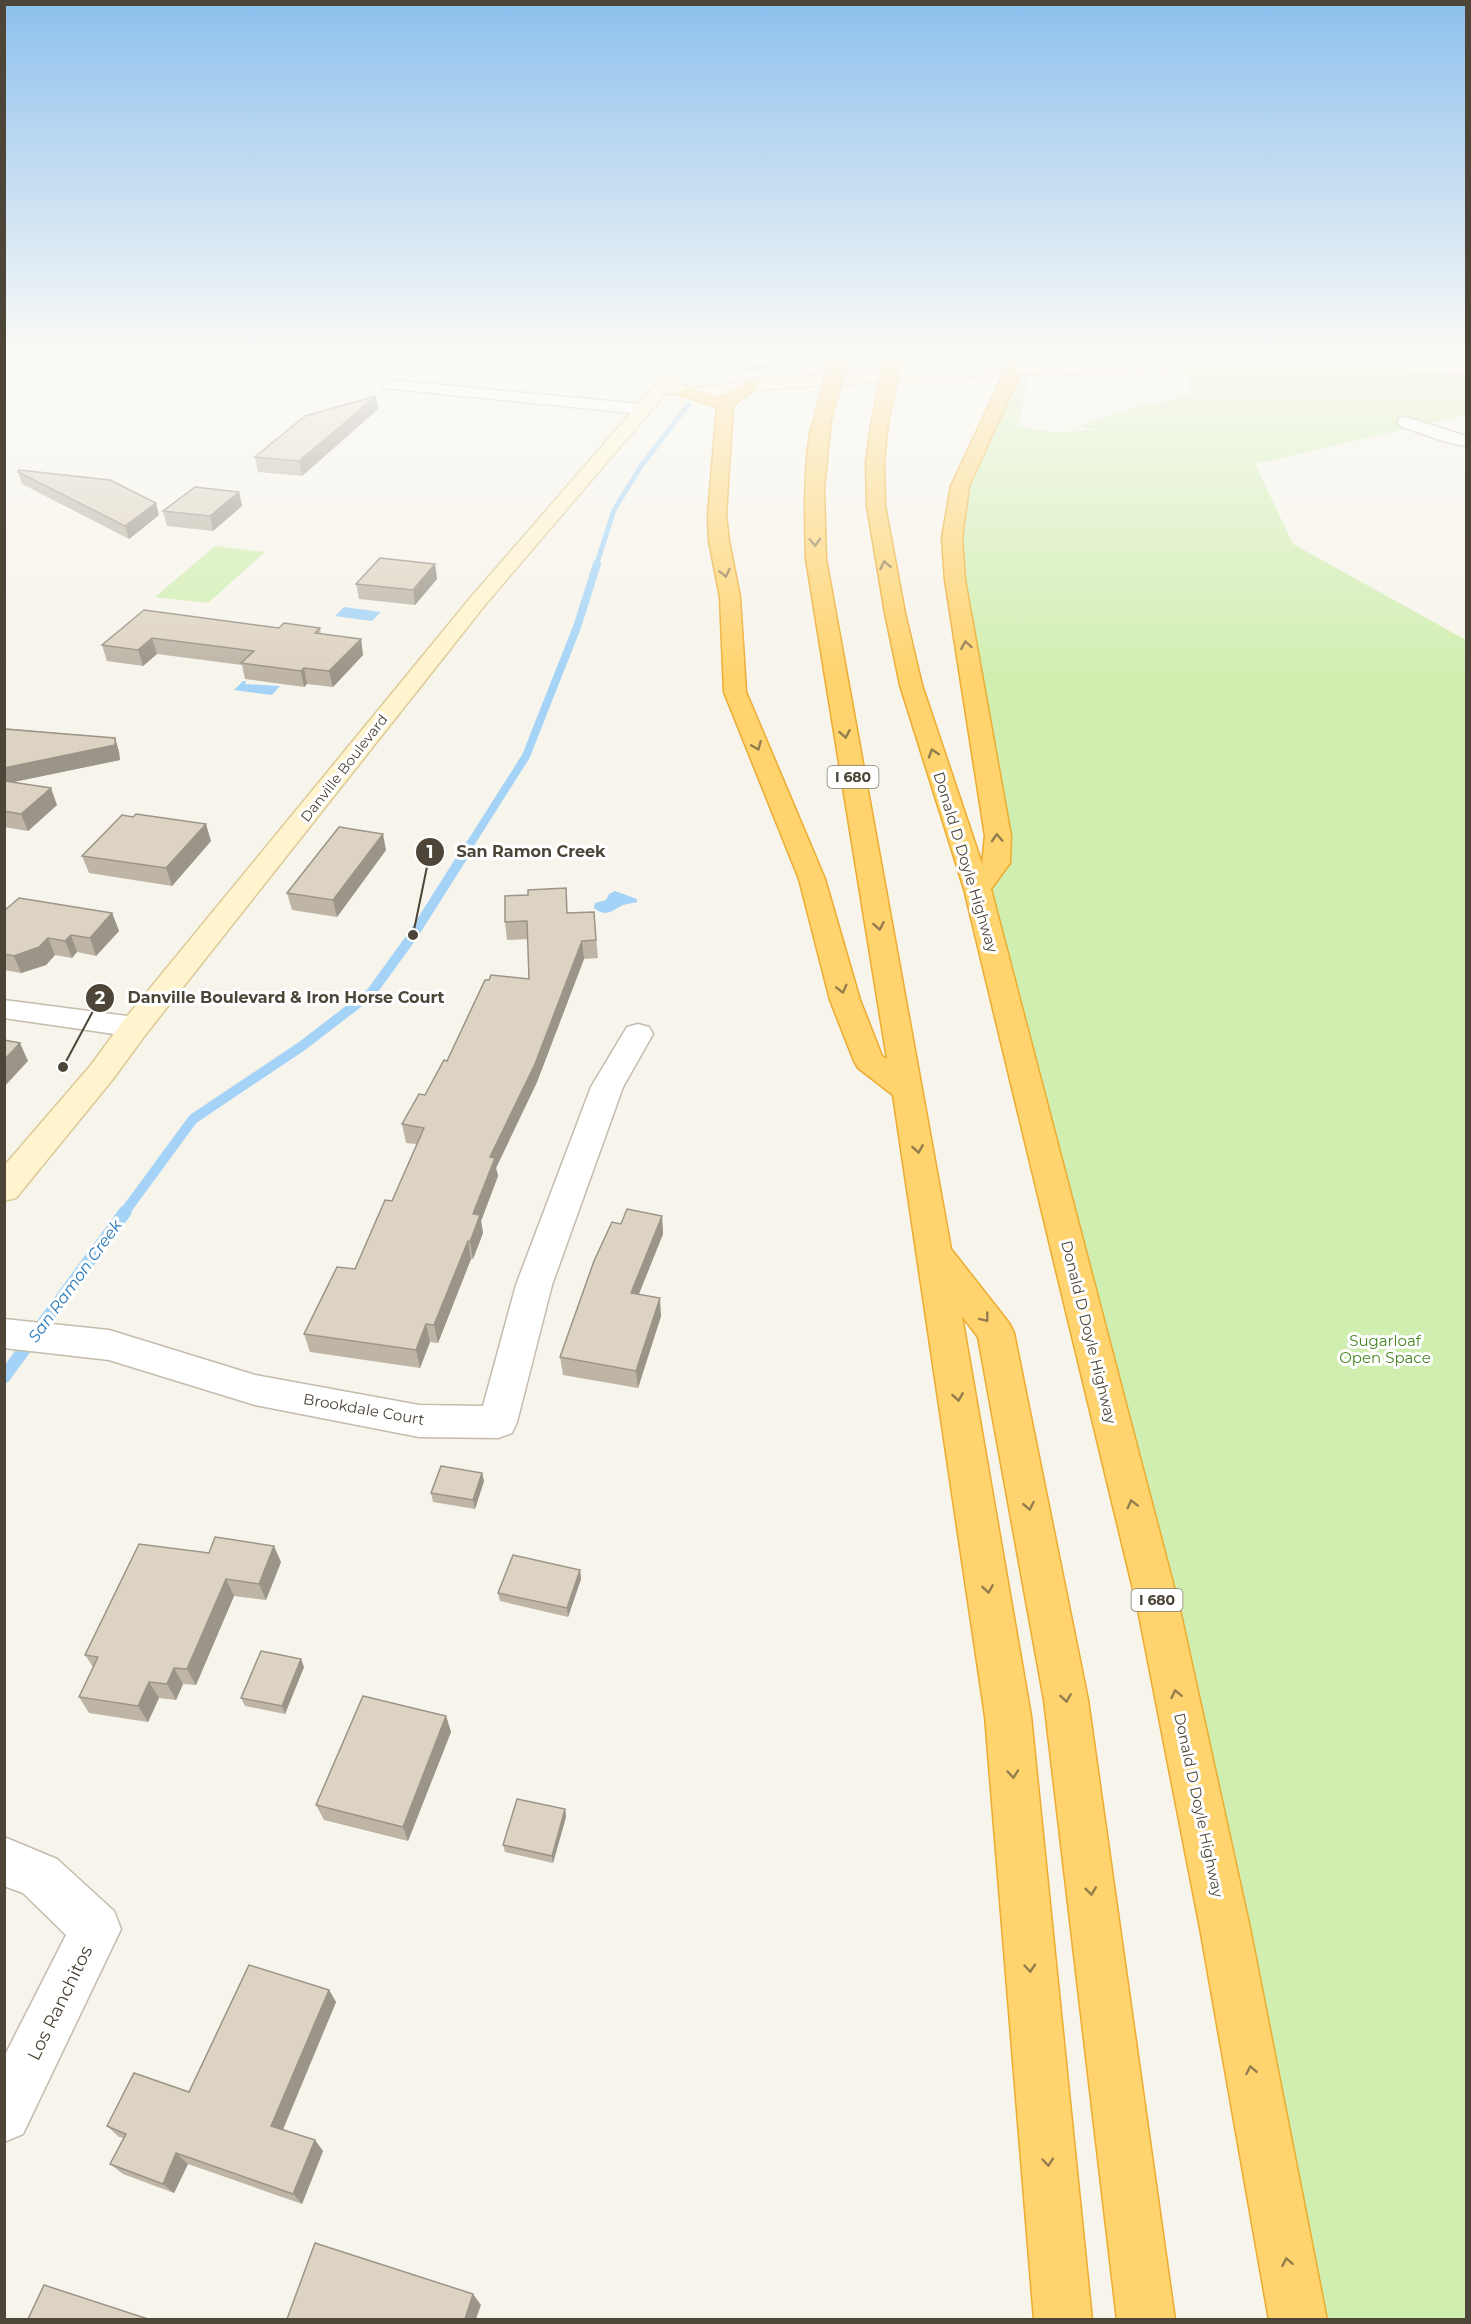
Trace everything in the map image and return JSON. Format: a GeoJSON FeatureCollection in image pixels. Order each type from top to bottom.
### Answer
{"type":"FeatureCollection","features":[{"type":"Feature","properties":{"kind":"highway"},"geometry":{"type":"LineString","coordinates":[[721,459],[717,515],[719,541],[730,597],[735,692],[812,879],[845,1000],[869,1061],[908,1091]]}},
{"type":"Feature","properties":{"kind":"highway","name":"I 680"},"geometry":{"type":"LineString","coordinates":[[815,459],[812,507],[816,559],[936,1256],[1008,1716],[1063,2319]]}},
{"type":"Feature","properties":{"kind":"highway","name":"Donald D Doyle Highway"},"geometry":{"type":"LineString","coordinates":[[875,459],[876,506],[892,602],[911,686],[977,889],[1159,1610],[1225,1929],[1298,2319]]}},
{"type":"Feature","properties":{"kind":"highway"},"geometry":{"type":"LineString","coordinates":[[972,459],[960,486],[952,538],[955,580],[998,836],[997,862],[977,889]]}},
{"type":"Feature","properties":{"kind":"highway","name":"I 680"},"geometry":{"type":"LineString","coordinates":[[936,1256],[996,1333],[1066,1700],[1146,2319]]}},
{"type":"Feature","properties":{"kind":"main road","name":"Danville Boulevard"},"geometry":{"type":"LineString","coordinates":[[4,1189],[102,1072],[135,1027],[478,601],[598,459]]}},
{"type":"Feature","properties":{"kind":"street"},"geometry":{"type":"LineString","coordinates":[[4,1009],[135,1027]]}},
{"type":"Feature","properties":{"kind":"street","name":"Brookdale Court"},"geometry":{"type":"LineString","coordinates":[[4,1333],[109,1345],[255,1390],[419,1421],[498,1422],[534,1285],[607,1087],[638,1034]]}},
{"type":"Feature","properties":{"kind":"street","name":"Los Ranchitos"},"geometry":{"type":"LineString","coordinates":[[4,1861],[40,1876],[96,1929],[4,2115]]}},
{"type":"Feature","properties":{"kind":"green space","name":"Sugarloaf Open Space"},"geometry":{"type":"Polygon","coordinates":[[[976,459],[1275,459],[1255,464],[1293,544],[1466,640],[1466,2319],[1298,2319],[977,889],[997,863],[955,512],[976,459]]]}},
{"type":"Feature","properties":{"kind":"green space"},"geometry":{"type":"Polygon","coordinates":[[[215,546],[265,552],[208,603],[155,597],[215,546]]]}},
{"type":"Feature","properties":{"kind":"water"},"geometry":{"type":"Polygon","coordinates":[[[344,607],[381,612],[372,621],[335,616],[344,607]]]}},
{"type":"Feature","properties":{"kind":"water"},"geometry":{"type":"Polygon","coordinates":[[[246,681],[245,684],[280,686],[272,695],[234,690],[246,681]]]}},
{"type":"Feature","properties":{"kind":"water"},"geometry":{"type":"Polygon","coordinates":[[[615,891],[637,899],[637,902],[623,905],[608,913],[594,908],[595,903],[606,900],[609,894],[615,891]]]}},
{"type":"Feature","properties":{"kind":"building"},"geometry":{"type":"Polygon","coordinates":[[[19,470],[110,480],[156,503],[125,526],[18,472],[19,470]]]}},
{"type":"Feature","properties":{"kind":"building"},"geometry":{"type":"Polygon","coordinates":[[[195,487],[239,492],[210,516],[163,511],[195,487]]]}},
{"type":"Feature","properties":{"kind":"building"},"geometry":{"type":"Polygon","coordinates":[[[380,558],[435,564],[413,590],[356,584],[380,558]]]}},
{"type":"Feature","properties":{"kind":"building"},"geometry":{"type":"Polygon","coordinates":[[[144,610],[279,628],[284,623],[320,628],[315,633],[361,639],[329,671],[304,668],[301,671],[241,663],[254,651],[152,638],[138,650],[102,645],[144,610]]]}},
{"type":"Feature","properties":{"kind":"building"},"geometry":{"type":"Polygon","coordinates":[[[4,729],[115,738],[115,745],[4,768],[4,729]]]}},
{"type":"Feature","properties":{"kind":"building"},"geometry":{"type":"Polygon","coordinates":[[[5,781],[51,788],[21,814],[4,811],[5,781]]]}},
{"type":"Feature","properties":{"kind":"building"},"geometry":{"type":"Polygon","coordinates":[[[136,814],[206,824],[166,868],[82,856],[122,815],[133,817],[136,814]]]}},
{"type":"Feature","properties":{"kind":"building"},"geometry":{"type":"Polygon","coordinates":[[[339,827],[383,834],[333,900],[287,893],[339,827]]]}},
{"type":"Feature","properties":{"kind":"building"},"geometry":{"type":"Polygon","coordinates":[[[566,888],[567,913],[594,912],[596,940],[582,941],[535,1064],[490,1157],[495,1158],[473,1214],[480,1215],[434,1325],[426,1324],[416,1350],[304,1334],[337,1267],[355,1269],[385,1200],[392,1201],[424,1128],[402,1124],[419,1094],[425,1095],[444,1060],[447,1061],[485,980],[489,980],[491,975],[529,979],[527,921],[505,922],[505,896],[528,895],[528,890],[566,888]]]}},
{"type":"Feature","properties":{"kind":"building"},"geometry":{"type":"Polygon","coordinates":[[[19,898],[112,913],[90,938],[71,935],[65,941],[48,938],[39,947],[14,956],[4,954],[4,911],[19,898]]]}},
{"type":"Feature","properties":{"kind":"building"},"geometry":{"type":"Polygon","coordinates":[[[4,1040],[20,1043],[4,1060],[4,1040]]]}},
{"type":"Feature","properties":{"kind":"building"},"geometry":{"type":"Polygon","coordinates":[[[627,1209],[662,1216],[631,1293],[660,1298],[636,1371],[560,1357],[594,1261],[612,1222],[621,1224],[627,1209]]]}},
{"type":"Feature","properties":{"kind":"building"},"geometry":{"type":"Polygon","coordinates":[[[441,1466],[482,1473],[473,1500],[431,1493],[441,1466]]]}},
{"type":"Feature","properties":{"kind":"building"},"geometry":{"type":"Polygon","coordinates":[[[215,1537],[274,1546],[259,1584],[226,1579],[187,1669],[174,1668],[167,1684],[149,1682],[138,1706],[79,1697],[98,1657],[85,1655],[139,1544],[209,1553],[215,1537]]]}},
{"type":"Feature","properties":{"kind":"building"},"geometry":{"type":"Polygon","coordinates":[[[513,1555],[580,1570],[567,1608],[498,1593],[513,1555]]]}},
{"type":"Feature","properties":{"kind":"building"},"geometry":{"type":"Polygon","coordinates":[[[261,1651],[301,1659],[282,1706],[241,1698],[261,1651]]]}},
{"type":"Feature","properties":{"kind":"building"},"geometry":{"type":"Polygon","coordinates":[[[363,1696],[446,1716],[403,1827],[316,1805],[363,1696]]]}},
{"type":"Feature","properties":{"kind":"building"},"geometry":{"type":"Polygon","coordinates":[[[517,1799],[565,1809],[552,1856],[503,1845],[517,1799]]]}},
{"type":"Feature","properties":{"kind":"building"},"geometry":{"type":"Polygon","coordinates":[[[249,1965],[329,1990],[271,2126],[315,2140],[293,2194],[176,2153],[163,2184],[110,2164],[126,2134],[107,2126],[134,2073],[189,2092],[249,1965]]]}},
{"type":"Feature","properties":{"kind":"building"},"geometry":{"type":"Polygon","coordinates":[[[315,2243],[473,2294],[465,2319],[287,2319],[315,2243]]]}},
{"type":"Feature","properties":{"kind":"building"},"geometry":{"type":"Polygon","coordinates":[[[44,2285],[148,2319],[28,2319],[44,2285]]]}},
{"type":"Feature","properties":{"kind":"waterway","name":"San Ramon Creek"},"geometry":{"type":"LineString","coordinates":[[596,566],[614,510],[646,459]]}},
{"type":"Feature","properties":{"kind":"waterway","name":"San Ramon Creek"},"geometry":{"type":"LineString","coordinates":[[469,846],[526,756],[577,627],[597,564]]}},
{"type":"Feature","properties":{"kind":"waterway","name":"San Ramon Creek"},"geometry":{"type":"LineString","coordinates":[[124,1213],[193,1119],[302,1046],[371,993],[413,935],[470,845]]}},
{"type":"Feature","properties":{"kind":"waterway","name":"San Ramon Creek"},"geometry":{"type":"LineString","coordinates":[[4,1377],[125,1212]]}},
{"type":"Feature","properties":{"kind":"place","name":"San Ramon Creek"},"geometry":{"type":"Point","coordinates":[413,935]}},
{"type":"Feature","properties":{"kind":"place","name":"Danville Boulevard & Iron Horse Court"},"geometry":{"type":"Point","coordinates":[63,1067]}}]}
